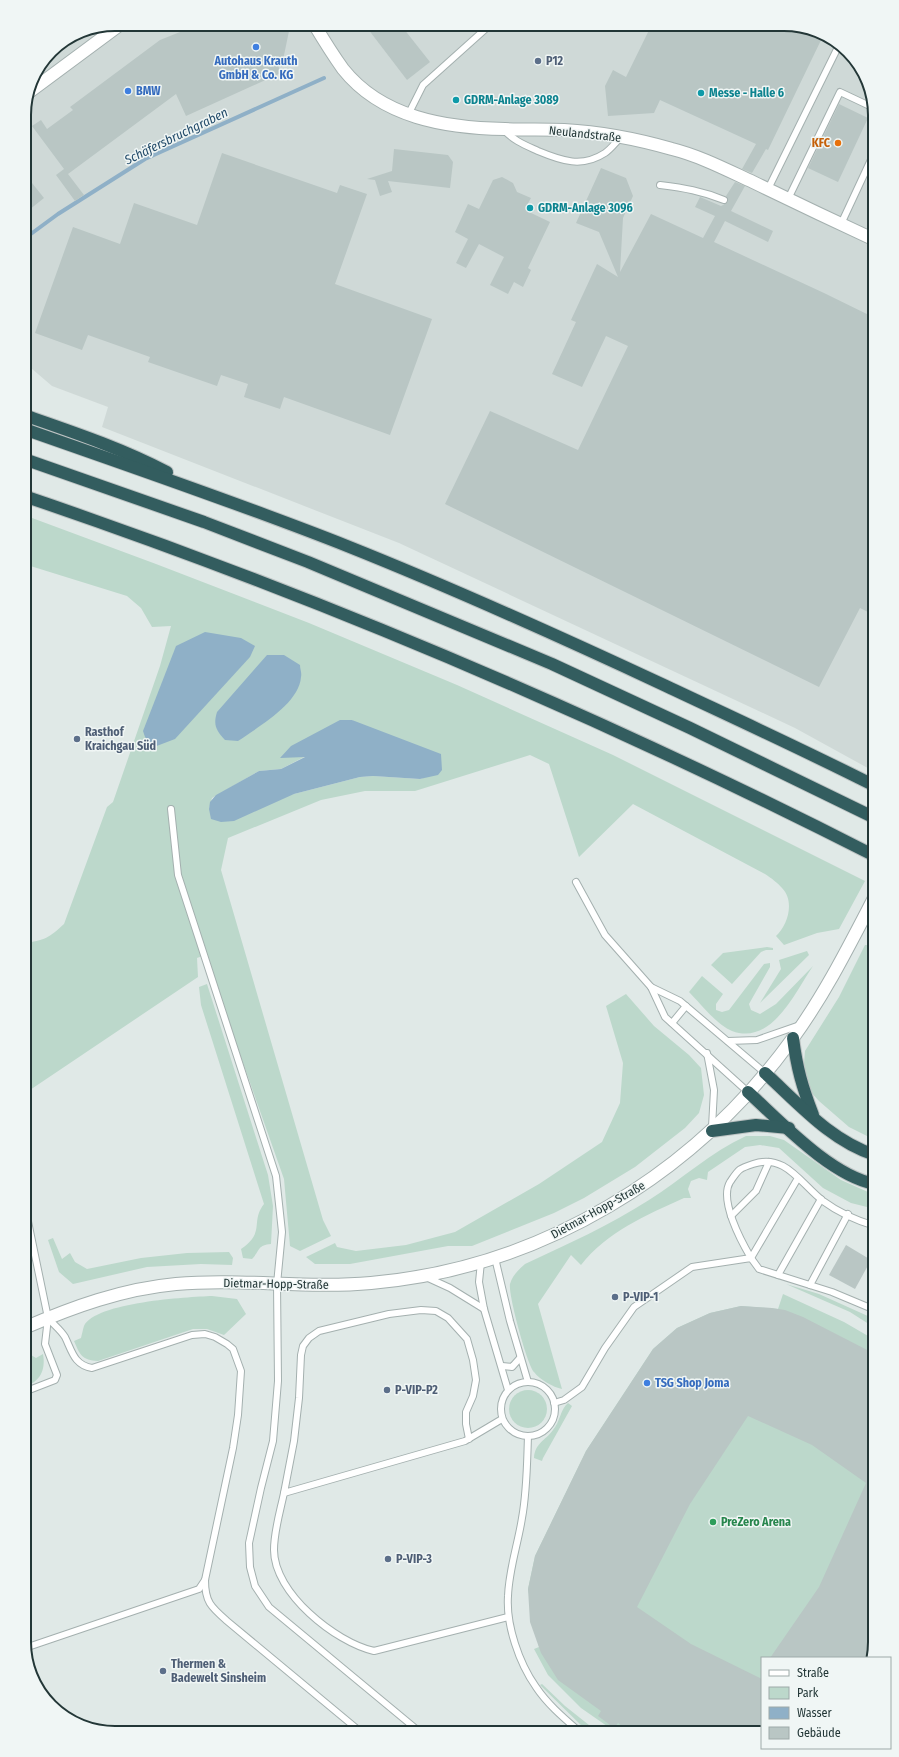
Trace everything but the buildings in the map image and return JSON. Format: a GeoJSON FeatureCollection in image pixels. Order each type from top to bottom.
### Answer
{"type":"FeatureCollection","features":[{"type":"Feature","properties":{"kind":"highway"},"geometry":{"type":"LineString","coordinates":[[31,417],[89,437],[140,458],[207,493]]}},
{"type":"Feature","properties":{"kind":"highway"},"geometry":{"type":"LineString","coordinates":[[31,431],[207,493],[347,546],[477,600],[623,666],[824,760],[868,782]]}},
{"type":"Feature","properties":{"kind":"highway"},"geometry":{"type":"LineString","coordinates":[[31,461],[204,522],[308,562],[552,664],[690,728],[868,815]]}},
{"type":"Feature","properties":{"kind":"highway"},"geometry":{"type":"LineString","coordinates":[[31,498],[234,570],[397,635],[536,694],[750,792],[868,852]]}},
{"type":"Feature","properties":{"kind":"highway"},"geometry":{"type":"LineString","coordinates":[[793,1038],[796,1067],[814,1118]]}},
{"type":"Feature","properties":{"kind":"highway"},"geometry":{"type":"LineString","coordinates":[[765,1073],[838,1138],[868,1152]]}},
{"type":"Feature","properties":{"kind":"highway"},"geometry":{"type":"LineString","coordinates":[[748,1092],[813,1150],[844,1173],[868,1182]]}},
{"type":"Feature","properties":{"kind":"highway"},"geometry":{"type":"LineString","coordinates":[[712,1131],[756,1125],[789,1128]]}},
{"type":"Feature","properties":{"kind":"street"},"geometry":{"type":"LineString","coordinates":[[36,87],[111,31]]}},
{"type":"Feature","properties":{"kind":"street","name":"Neulandstraße"},"geometry":{"type":"LineString","coordinates":[[319,31],[344,69],[355,81],[370,94],[408,115],[425,121],[452,126],[564,130],[621,137],[674,149],[707,161],[868,237]]}},
{"type":"Feature","properties":{"kind":"street","name":"Dietmar-Hopp-Straße"},"geometry":{"type":"LineString","coordinates":[[31,1325],[94,1301],[123,1292],[150,1287],[206,1282],[330,1285],[371,1283],[422,1276],[481,1262],[548,1238],[602,1210],[658,1176],[712,1131],[765,1073],[793,1038],[838,967],[868,909]]}},
{"type":"Feature","properties":{"kind":"lane"},"geometry":{"type":"LineString","coordinates":[[408,115],[423,85],[483,31]]}},
{"type":"Feature","properties":{"kind":"lane"},"geometry":{"type":"LineString","coordinates":[[768,189],[837,50]]}},
{"type":"Feature","properties":{"kind":"lane"},"geometry":{"type":"LineString","coordinates":[[788,199],[840,92],[867,105]]}},
{"type":"Feature","properties":{"kind":"lane"},"geometry":{"type":"LineString","coordinates":[[503,129],[513,140],[558,160],[577,162],[589,160],[606,152],[621,137]]}},
{"type":"Feature","properties":{"kind":"lane"},"geometry":{"type":"LineString","coordinates":[[841,224],[868,166]]}},
{"type":"Feature","properties":{"kind":"lane"},"geometry":{"type":"LineString","coordinates":[[660,185],[693,189],[724,200]]}},
{"type":"Feature","properties":{"kind":"lane"},"geometry":{"type":"LineString","coordinates":[[171,809],[178,875],[276,1176],[282,1232],[277,1284],[278,1382],[273,1441],[249,1543],[250,1567],[255,1586],[269,1607],[413,1726]]}},
{"type":"Feature","properties":{"kind":"lane"},"geometry":{"type":"LineString","coordinates":[[576,882],[605,935],[651,987],[665,1017],[707,1053],[748,1092]]}},
{"type":"Feature","properties":{"kind":"lane"},"geometry":{"type":"LineString","coordinates":[[651,987],[680,1001],[765,1073]]}},
{"type":"Feature","properties":{"kind":"lane"},"geometry":{"type":"LineString","coordinates":[[672,1023],[686,1006]]}},
{"type":"Feature","properties":{"kind":"lane"},"geometry":{"type":"LineString","coordinates":[[728,1041],[757,1040],[803,1023]]}},
{"type":"Feature","properties":{"kind":"lane"},"geometry":{"type":"LineString","coordinates":[[707,1053],[714,1090],[712,1131]]}},
{"type":"Feature","properties":{"kind":"lane"},"geometry":{"type":"LineString","coordinates":[[868,1223],[821,1199],[787,1168],[774,1161],[757,1163],[739,1169],[727,1188],[731,1216],[742,1242],[759,1269],[832,1292],[868,1307]]}},
{"type":"Feature","properties":{"kind":"lane"},"geometry":{"type":"LineString","coordinates":[[731,1216],[756,1191],[769,1162]]}},
{"type":"Feature","properties":{"kind":"lane"},"geometry":{"type":"LineString","coordinates":[[752,1258],[798,1178]]}},
{"type":"Feature","properties":{"kind":"lane"},"geometry":{"type":"LineString","coordinates":[[778,1275],[821,1199]]}},
{"type":"Feature","properties":{"kind":"lane"},"geometry":{"type":"LineString","coordinates":[[810,1285],[848,1214]]}},
{"type":"Feature","properties":{"kind":"lane"},"geometry":{"type":"LineString","coordinates":[[31,1236],[48,1318],[45,1344],[57,1374],[55,1380],[31,1389]]}},
{"type":"Feature","properties":{"kind":"lane"},"geometry":{"type":"LineString","coordinates":[[495,1258],[520,1358],[528,1382]]}},
{"type":"Feature","properties":{"kind":"lane"},"geometry":{"type":"LineString","coordinates":[[554,1403],[564,1400],[582,1386],[605,1348],[634,1307],[692,1267],[752,1258]]}},
{"type":"Feature","properties":{"kind":"lane"},"geometry":{"type":"LineString","coordinates":[[481,1262],[479,1282],[484,1309],[508,1390]]}},
{"type":"Feature","properties":{"kind":"lane"},"geometry":{"type":"LineString","coordinates":[[422,1276],[450,1288],[484,1309]]}},
{"type":"Feature","properties":{"kind":"lane"},"geometry":{"type":"LineString","coordinates":[[469,1439],[466,1424],[466,1412],[473,1396],[476,1380],[473,1360],[467,1339],[448,1318],[436,1311],[420,1310],[389,1314],[319,1331],[309,1338],[303,1346],[301,1355],[299,1398],[294,1441],[276,1529],[274,1551],[277,1570],[297,1600],[320,1623],[360,1648],[374,1651],[508,1617]]}},
{"type":"Feature","properties":{"kind":"lane"},"geometry":{"type":"LineString","coordinates":[[48,1318],[64,1336],[75,1359],[81,1365],[92,1368],[192,1335],[205,1334],[215,1337],[233,1350],[241,1371],[238,1415],[233,1448],[205,1580],[207,1600],[214,1610],[354,1726]]}},
{"type":"Feature","properties":{"kind":"lane"},"geometry":{"type":"LineString","coordinates":[[502,1366],[512,1367],[520,1358]]}},
{"type":"Feature","properties":{"kind":"lane"},"geometry":{"type":"LineString","coordinates":[[528,1382],[545,1388],[554,1403],[553,1419],[547,1428],[540,1433],[528,1436],[518,1434],[511,1430],[502,1418],[502,1400],[508,1390],[518,1384],[528,1382]]}},
{"type":"Feature","properties":{"kind":"lane"},"geometry":{"type":"LineString","coordinates":[[284,1493],[409,1459],[469,1439],[502,1418]]}},
{"type":"Feature","properties":{"kind":"lane"},"geometry":{"type":"LineString","coordinates":[[528,1436],[526,1487],[508,1596],[508,1617],[510,1630],[525,1666],[536,1687],[558,1713],[573,1726]]}},
{"type":"Feature","properties":{"kind":"lane"},"geometry":{"type":"LineString","coordinates":[[31,1646],[199,1589],[205,1580]]}},
{"type":"Feature","properties":{"kind":"shaded area"},"geometry":{"type":"Polygon","coordinates":[[[115,31],[790,31],[811,35],[831,45],[851,64],[864,88],[868,109],[868,768],[795,728],[399,543],[102,427],[108,407],[52,386],[31,368],[31,109],[37,83],[48,64],[64,48],[83,37],[115,31]]]}},
{"type":"Feature","properties":{"kind":"green space"},"geometry":{"type":"Polygon","coordinates":[[[31,518],[309,623],[457,685],[613,755],[865,881],[839,929],[817,933],[784,945],[776,936],[784,926],[787,919],[789,906],[786,893],[778,884],[765,874],[633,804],[579,857],[549,764],[530,755],[415,791],[365,791],[321,800],[228,838],[221,870],[323,1220],[331,1236],[300,1251],[290,1246],[284,1179],[205,955],[197,958],[198,977],[31,1089],[31,942],[46,938],[64,924],[107,807],[113,802],[160,666],[171,626],[152,627],[141,608],[127,596],[31,566],[31,518]],[[352,720],[306,756],[281,769],[259,771],[212,798],[209,809],[294,794],[360,777],[373,776],[420,779],[426,777],[352,720]]]}},
{"type":"Feature","properties":{"kind":"green space"},"geometry":{"type":"Polygon","coordinates":[[[865,945],[868,945],[868,1136],[849,1127],[819,1101],[809,1090],[805,1077],[804,1063],[805,1051],[839,997],[865,945]]]}},
{"type":"Feature","properties":{"kind":"green space"},"geometry":{"type":"Polygon","coordinates":[[[767,947],[773,948],[773,950],[761,952],[732,984],[711,965],[723,953],[767,947]]]}},
{"type":"Feature","properties":{"kind":"green space"},"geometry":{"type":"Polygon","coordinates":[[[807,951],[809,955],[760,1003],[781,969],[779,960],[807,951]]]}},
{"type":"Feature","properties":{"kind":"green space"},"geometry":{"type":"Polygon","coordinates":[[[770,963],[770,967],[749,1004],[751,1010],[760,1014],[776,1004],[813,966],[781,1014],[759,1031],[746,1034],[726,1028],[720,1024],[689,992],[702,976],[723,994],[716,1004],[716,1010],[722,1012],[729,1010],[764,964],[770,963]]]}},
{"type":"Feature","properties":{"kind":"green space"},"geometry":{"type":"Polygon","coordinates":[[[207,984],[268,1175],[273,1206],[271,1244],[261,1247],[252,1259],[243,1258],[241,1249],[249,1243],[256,1232],[258,1216],[264,1204],[201,1005],[199,987],[207,984]]]}},
{"type":"Feature","properties":{"kind":"green space"},"geometry":{"type":"Polygon","coordinates":[[[626,994],[654,1026],[689,1055],[701,1068],[704,1095],[699,1113],[685,1128],[635,1167],[584,1198],[554,1213],[472,1246],[448,1246],[350,1264],[315,1264],[306,1257],[335,1243],[337,1247],[356,1251],[406,1245],[455,1232],[539,1184],[602,1142],[620,1103],[623,1063],[606,1006],[626,994]]]}},
{"type":"Feature","properties":{"kind":"green space"},"geometry":{"type":"Polygon","coordinates":[[[746,1136],[770,1136],[784,1140],[841,1180],[868,1192],[868,1207],[851,1203],[823,1188],[779,1148],[760,1145],[745,1147],[708,1172],[707,1180],[699,1178],[691,1181],[688,1189],[691,1198],[684,1198],[628,1226],[603,1243],[591,1253],[581,1265],[571,1255],[538,1304],[562,1389],[551,1385],[540,1378],[534,1372],[527,1356],[512,1301],[510,1284],[516,1273],[525,1264],[588,1234],[634,1209],[733,1142],[746,1136]]]}},
{"type":"Feature","properties":{"kind":"green space"},"geometry":{"type":"Polygon","coordinates":[[[53,1238],[62,1259],[70,1253],[75,1262],[87,1269],[141,1258],[187,1253],[229,1252],[233,1258],[232,1265],[201,1264],[147,1267],[73,1284],[59,1272],[48,1240],[53,1238]]]}},
{"type":"Feature","properties":{"kind":"green space"},"geometry":{"type":"Polygon","coordinates":[[[786,1284],[819,1294],[868,1316],[868,1324],[850,1312],[786,1284]]]}},
{"type":"Feature","properties":{"kind":"green space","name":"PreZero Arena"},"geometry":{"type":"Polygon","coordinates":[[[783,1294],[844,1322],[868,1336],[868,1648],[866,1657],[761,1657],[761,1726],[607,1726],[581,1708],[548,1675],[534,1649],[539,1647],[528,1589],[535,1556],[586,1451],[653,1349],[677,1328],[710,1313],[741,1306],[778,1309],[783,1294]]]}},
{"type":"Feature","properties":{"kind":"green space"},"geometry":{"type":"Polygon","coordinates":[[[212,1296],[237,1299],[246,1314],[224,1335],[207,1329],[193,1329],[98,1361],[82,1356],[74,1341],[81,1338],[84,1326],[92,1318],[106,1311],[143,1302],[212,1296]]]}},
{"type":"Feature","properties":{"kind":"green space"},"geometry":{"type":"Polygon","coordinates":[[[43,1354],[43,1370],[38,1379],[31,1384],[31,1355],[36,1358],[43,1354]]]}},
{"type":"Feature","properties":{"kind":"green space"},"geometry":{"type":"Polygon","coordinates":[[[528,1390],[541,1396],[547,1409],[541,1422],[528,1428],[515,1422],[509,1409],[515,1396],[528,1390]]]}},
{"type":"Feature","properties":{"kind":"green space"},"geometry":{"type":"Polygon","coordinates":[[[568,1403],[572,1406],[542,1461],[534,1458],[538,1445],[555,1427],[563,1409],[568,1403]]]}},
{"type":"Feature","properties":{"kind":"green space"},"geometry":{"type":"Polygon","coordinates":[[[542,1684],[565,1706],[590,1726],[582,1726],[540,1685],[542,1684]]]}},
{"type":"Feature","properties":{"kind":"water"},"geometry":{"type":"Polygon","coordinates":[[[205,632],[241,638],[255,646],[250,657],[175,739],[154,747],[145,737],[143,731],[176,646],[205,632]]]}},
{"type":"Feature","properties":{"kind":"water"},"geometry":{"type":"Polygon","coordinates":[[[267,655],[284,655],[300,665],[301,676],[299,687],[285,705],[266,722],[238,741],[225,740],[219,733],[215,724],[217,712],[267,655]]]}},
{"type":"Feature","properties":{"kind":"water"},"geometry":{"type":"Polygon","coordinates":[[[340,720],[352,720],[441,754],[442,770],[438,775],[420,779],[373,776],[360,777],[294,794],[234,821],[221,822],[211,819],[209,809],[210,802],[216,795],[259,771],[281,769],[305,757],[280,758],[291,746],[340,720]]]}},
{"type":"Feature","properties":{"kind":"waterway","name":"Schäfersbruchgraben"},"geometry":{"type":"LineString","coordinates":[[31,234],[58,214],[145,159],[324,78]]}},
{"type":"Feature","properties":{"kind":"place","name":"Autohaus Krauth GmbH & Co. KG"},"geometry":{"type":"Point","coordinates":[256,47]}},
{"type":"Feature","properties":{"kind":"place","name":"P12"},"geometry":{"type":"Point","coordinates":[538,61]}},
{"type":"Feature","properties":{"kind":"place","name":"BMW"},"geometry":{"type":"Point","coordinates":[128,91]}},
{"type":"Feature","properties":{"kind":"place","name":"Messe - Halle 6"},"geometry":{"type":"Point","coordinates":[701,93]}},
{"type":"Feature","properties":{"kind":"place","name":"GDRM-Anlage 3089"},"geometry":{"type":"Point","coordinates":[456,100]}},
{"type":"Feature","properties":{"kind":"place","name":"KFC"},"geometry":{"type":"Point","coordinates":[838,143]}},
{"type":"Feature","properties":{"kind":"place","name":"GDRM-Anlage 3096"},"geometry":{"type":"Point","coordinates":[530,208]}},
{"type":"Feature","properties":{"kind":"place","name":"Rasthof Kraichgau Süd"},"geometry":{"type":"Point","coordinates":[77,739]}},
{"type":"Feature","properties":{"kind":"place","name":"P-VIP-1"},"geometry":{"type":"Point","coordinates":[615,1297]}},
{"type":"Feature","properties":{"kind":"place","name":"TSG Shop Joma"},"geometry":{"type":"Point","coordinates":[647,1383]}},
{"type":"Feature","properties":{"kind":"place","name":"P-VIP-P2"},"geometry":{"type":"Point","coordinates":[387,1390]}},
{"type":"Feature","properties":{"kind":"place","name":"PreZero Arena"},"geometry":{"type":"Point","coordinates":[713,1522]}},
{"type":"Feature","properties":{"kind":"place","name":"P-VIP-3"},"geometry":{"type":"Point","coordinates":[388,1559]}},
{"type":"Feature","properties":{"kind":"place","name":"Thermen & Badewelt Sinsheim"},"geometry":{"type":"Point","coordinates":[163,1671]}}]}
